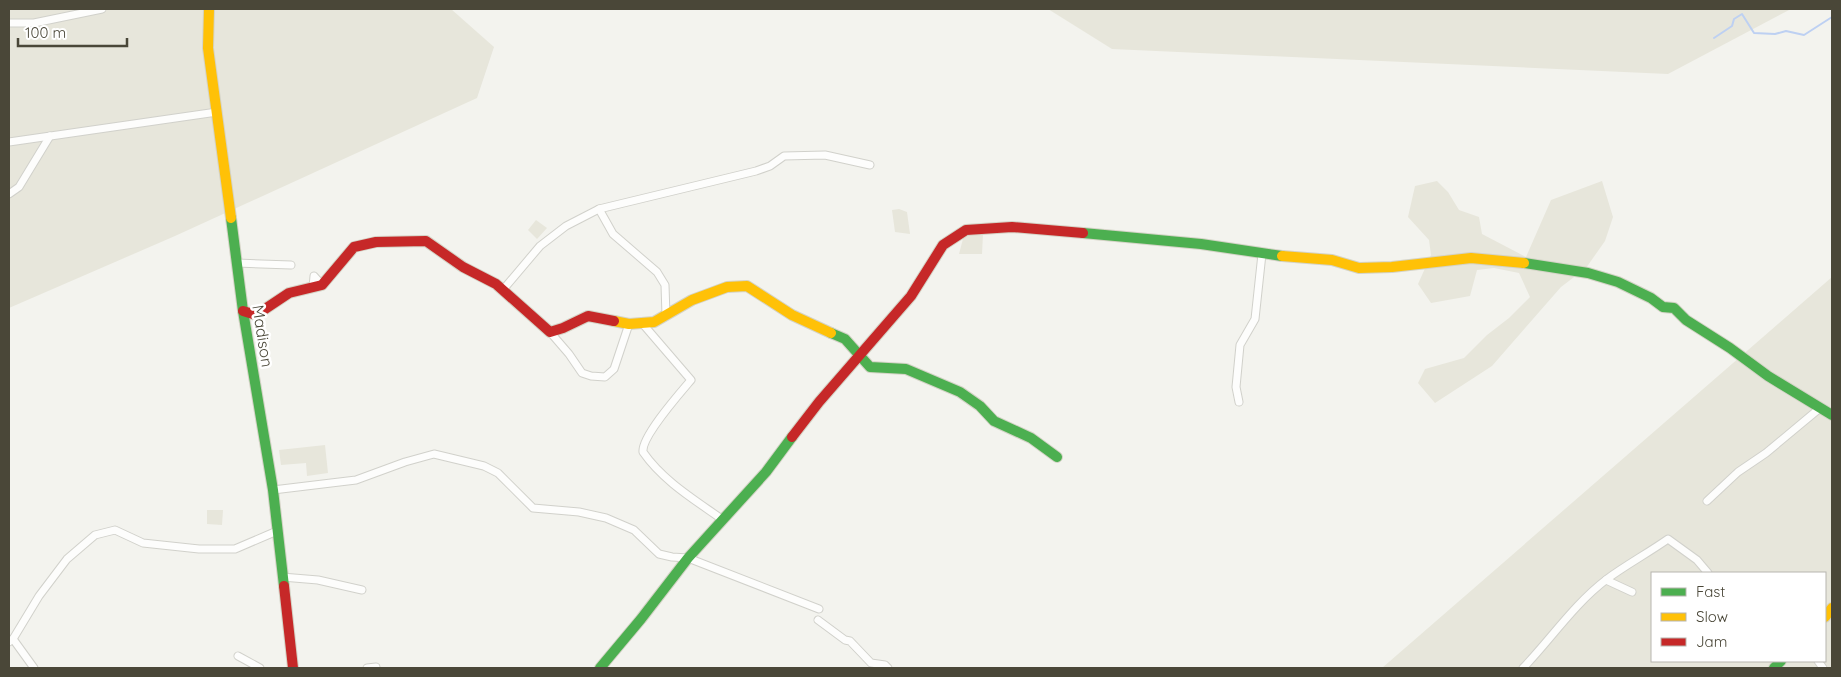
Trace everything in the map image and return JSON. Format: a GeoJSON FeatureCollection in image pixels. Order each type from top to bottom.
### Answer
{"type":"FeatureCollection","features":[{"type":"Feature","properties":{"kind":"street"},"geometry":{"type":"LineString","coordinates":[[9,23],[34,23],[102,9]]}},
{"type":"Feature","properties":{"kind":"street","name":"Madison"},"geometry":{"type":"LineString","coordinates":[[209,9],[208,48],[243,311],[273,490],[293,668]]}},
{"type":"Feature","properties":{"kind":"street"},"geometry":{"type":"LineString","coordinates":[[9,142],[217,112]]}},
{"type":"Feature","properties":{"kind":"street"},"geometry":{"type":"LineString","coordinates":[[9,194],[19,187],[50,136]]}},
{"type":"Feature","properties":{"kind":"street"},"geometry":{"type":"LineString","coordinates":[[502,290],[540,246],[566,226],[599,209],[756,171],[770,166],[784,156],[825,155],[870,165]]}},
{"type":"Feature","properties":{"kind":"street"},"geometry":{"type":"LineString","coordinates":[[599,209],[613,234],[657,272],[666,285],[666,316]]}},
{"type":"Feature","properties":{"kind":"street"},"geometry":{"type":"LineString","coordinates":[[600,668],[642,619],[688,558],[766,472],[819,402],[911,296],[943,245],[966,230],[1012,227],[1109,235],[1201,244],[1262,254],[1332,260],[1359,268],[1471,258],[1533,264],[1588,274],[1618,282],[1651,298],[1662,307],[1674,308],[1686,320],[1730,348],[1768,376],[1832,415]]}},
{"type":"Feature","properties":{"kind":"street"},"geometry":{"type":"LineString","coordinates":[[243,311],[256,315],[288,294],[317,286],[354,247],[376,242],[426,240],[462,267],[496,284],[550,332],[582,373],[605,377],[614,370],[629,324]]}},
{"type":"Feature","properties":{"kind":"street"},"geometry":{"type":"LineString","coordinates":[[1239,402],[1236,387],[1240,345],[1254,319],[1262,254]]}},
{"type":"Feature","properties":{"kind":"street"},"geometry":{"type":"LineString","coordinates":[[237,263],[291,265]]}},
{"type":"Feature","properties":{"kind":"street"},"geometry":{"type":"LineString","coordinates":[[550,332],[588,316],[629,324],[654,322],[692,300],[727,286],[747,286],[792,314],[845,339],[870,366],[906,369],[960,392],[980,406],[994,421],[1031,438],[1057,458]]}},
{"type":"Feature","properties":{"kind":"street"},"geometry":{"type":"LineString","coordinates":[[642,323],[691,380],[670,403],[644,443],[643,452],[681,492],[723,520]]}},
{"type":"Feature","properties":{"kind":"street"},"geometry":{"type":"LineString","coordinates":[[1707,501],[1738,472],[1766,453],[1820,408]]}},
{"type":"Feature","properties":{"kind":"street"},"geometry":{"type":"LineString","coordinates":[[273,490],[356,480],[405,462],[434,454],[484,466],[498,474],[533,508],[579,512],[606,518],[634,530],[659,554],[688,558],[819,609]]}},
{"type":"Feature","properties":{"kind":"street"},"geometry":{"type":"LineString","coordinates":[[34,668],[11,641],[39,596],[67,559],[95,535],[115,530],[143,543],[235,549],[277,532]]}},
{"type":"Feature","properties":{"kind":"street"},"geometry":{"type":"LineString","coordinates":[[1523,668],[1564,620],[1606,580],[1668,539],[1697,560],[1707,572]]}},
{"type":"Feature","properties":{"kind":"street"},"geometry":{"type":"LineString","coordinates":[[282,577],[318,580],[362,590]]}},
{"type":"Feature","properties":{"kind":"street"},"geometry":{"type":"LineString","coordinates":[[1606,580],[1632,592]]}},
{"type":"Feature","properties":{"kind":"street"},"geometry":{"type":"LineString","coordinates":[[818,620],[845,640],[850,641],[871,664],[885,665],[888,668]]}},
{"type":"Feature","properties":{"kind":"street"},"geometry":{"type":"LineString","coordinates":[[238,656],[260,668]]}},
{"type":"Feature","properties":{"kind":"street"},"geometry":{"type":"LineString","coordinates":[[366,668],[376,666]]}},
{"type":"Feature","properties":{"kind":"shaded area"},"geometry":{"type":"Polygon","coordinates":[[[9,9],[451,9],[494,47],[477,98],[175,236],[9,308],[9,9]]]}},
{"type":"Feature","properties":{"kind":"shaded area"},"geometry":{"type":"Polygon","coordinates":[[[1048,9],[1791,9],[1668,74],[1112,49],[1048,9]]]}},
{"type":"Feature","properties":{"kind":"shaded area"},"geometry":{"type":"Polygon","coordinates":[[[1437,181],[1448,192],[1459,210],[1479,217],[1482,234],[1526,257],[1551,200],[1602,181],[1613,217],[1605,241],[1586,268],[1561,287],[1492,366],[1435,403],[1418,383],[1425,369],[1464,358],[1530,297],[1519,273],[1494,268],[1477,270],[1470,296],[1431,303],[1418,284],[1431,255],[1429,240],[1408,217],[1415,186],[1437,181]]]}},
{"type":"Feature","properties":{"kind":"shaded area"},"geometry":{"type":"Polygon","coordinates":[[[899,209],[907,212],[910,234],[895,232],[892,210],[899,209]]]}},
{"type":"Feature","properties":{"kind":"shaded area"},"geometry":{"type":"Polygon","coordinates":[[[536,220],[547,228],[537,239],[528,230],[536,220]]]}},
{"type":"Feature","properties":{"kind":"shaded area"},"geometry":{"type":"Polygon","coordinates":[[[983,234],[982,254],[959,254],[964,235],[983,234]]]}},
{"type":"Feature","properties":{"kind":"shaded area"},"geometry":{"type":"Polygon","coordinates":[[[1832,277],[1832,668],[1382,668],[1832,277]]]}},
{"type":"Feature","properties":{"kind":"shaded area"},"geometry":{"type":"Polygon","coordinates":[[[325,445],[328,473],[307,476],[306,463],[281,465],[279,450],[325,445]]]}},
{"type":"Feature","properties":{"kind":"shaded area"},"geometry":{"type":"Polygon","coordinates":[[[207,510],[223,510],[222,525],[207,524],[207,510]]]}},
{"type":"Feature","properties":{"kind":"waterway"},"geometry":{"type":"LineString","coordinates":[[1714,38],[1732,26],[1734,19],[1742,14],[1754,33],[1775,34],[1786,31],[1804,35],[1832,17]]}},
{"type":"Feature","properties":{"kind":"traffic: fast"},"geometry":{"type":"LineString","coordinates":[[231,218],[243,311],[273,490],[284,586]]}},
{"type":"Feature","properties":{"kind":"traffic: fast"},"geometry":{"type":"LineString","coordinates":[[1083,233],[1201,244],[1282,256]]}},
{"type":"Feature","properties":{"kind":"traffic: fast"},"geometry":{"type":"LineString","coordinates":[[1524,263],[1588,273],[1618,282],[1651,298],[1663,307],[1674,308],[1686,320],[1730,348],[1768,376],[1832,415]]}},
{"type":"Feature","properties":{"kind":"traffic: fast"},"geometry":{"type":"LineString","coordinates":[[831,333],[845,339],[870,367],[906,369],[960,392],[980,406],[994,421],[1031,438],[1057,457]]}},
{"type":"Feature","properties":{"kind":"traffic: fast"},"geometry":{"type":"LineString","coordinates":[[600,668],[688,558],[766,472],[792,437]]}},
{"type":"Feature","properties":{"kind":"traffic: fast"},"geometry":{"type":"LineString","coordinates":[[1774,668],[1780,662]]}},
{"type":"Feature","properties":{"kind":"traffic: slow"},"geometry":{"type":"LineString","coordinates":[[209,9],[208,48],[231,218]]}},
{"type":"Feature","properties":{"kind":"traffic: slow"},"geometry":{"type":"LineString","coordinates":[[1282,256],[1332,260],[1359,268],[1392,267],[1471,258],[1524,263]]}},
{"type":"Feature","properties":{"kind":"traffic: slow"},"geometry":{"type":"LineString","coordinates":[[614,321],[629,324],[654,322],[692,300],[727,287],[747,286],[792,315],[831,333]]}},
{"type":"Feature","properties":{"kind":"traffic: slow"},"geometry":{"type":"LineString","coordinates":[[1826,616],[1832,608]]}},
{"type":"Feature","properties":{"kind":"traffic: jam"},"geometry":{"type":"LineString","coordinates":[[792,437],[819,402],[911,296],[943,245],[966,230],[1012,227],[1083,233]]}},
{"type":"Feature","properties":{"kind":"traffic: jam"},"geometry":{"type":"LineString","coordinates":[[243,311],[256,315],[289,293],[322,285],[354,247],[376,242],[426,241],[463,267],[496,284],[550,332],[588,316],[614,321]]}},
{"type":"Feature","properties":{"kind":"traffic: jam"},"geometry":{"type":"LineString","coordinates":[[284,586],[293,668]]}}]}
